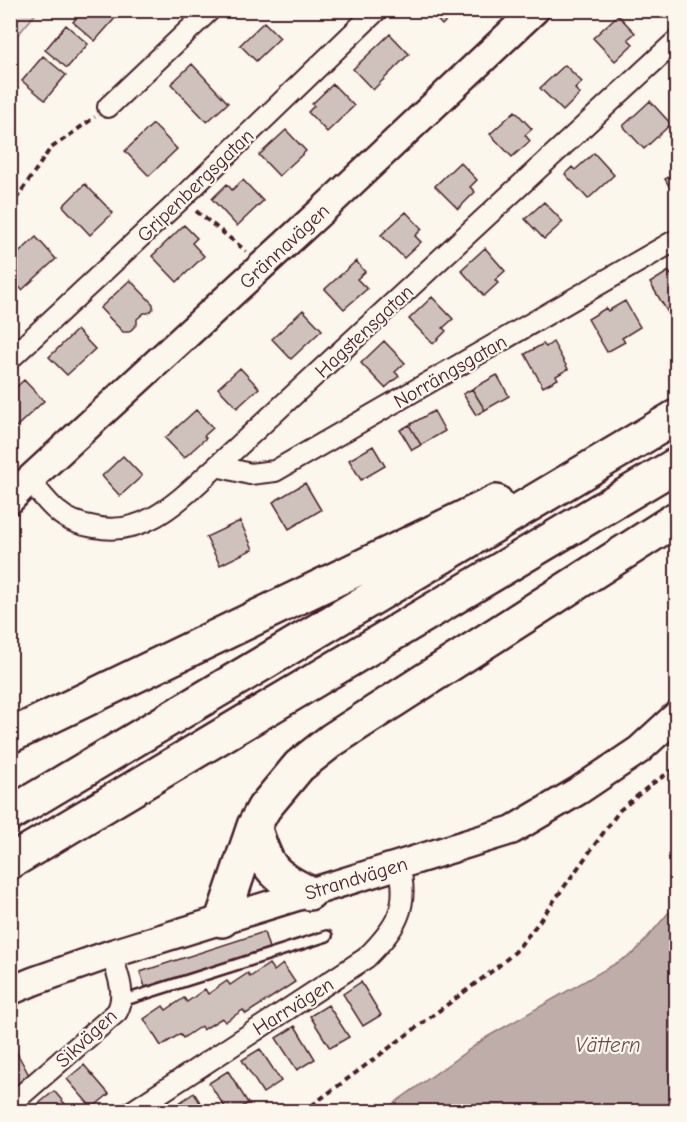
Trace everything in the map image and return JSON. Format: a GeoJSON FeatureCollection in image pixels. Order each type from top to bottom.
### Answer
{"type":"FeatureCollection","features":[{"type":"Feature","properties":{"kind":"highway"},"geometry":{"type":"LineString","coordinates":[[10,736],[676,416]]}},
{"type":"Feature","properties":{"kind":"highway"},"geometry":{"type":"LineString","coordinates":[[10,814],[676,416]]}},
{"type":"Feature","properties":{"kind":"highway"},"geometry":{"type":"LineString","coordinates":[[10,862],[676,465]]}},
{"type":"Feature","properties":{"kind":"highway"},"geometry":{"type":"LineString","coordinates":[[222,920],[254,826],[264,808],[299,766],[332,740],[676,519]]}},
{"type":"Feature","properties":{"kind":"highway"},"geometry":{"type":"LineString","coordinates":[[254,826],[265,861],[292,885],[309,893]]}},
{"type":"Feature","properties":{"kind":"main road","name":"Grännavägen"},"geometry":{"type":"LineString","coordinates":[[10,500],[20,483],[320,213],[536,10]]}},
{"type":"Feature","properties":{"kind":"main road","name":"Strandvägen"},"geometry":{"type":"LineString","coordinates":[[10,991],[111,954],[512,830],[578,791],[639,750],[676,716]]}},
{"type":"Feature","properties":{"kind":"street"},"geometry":{"type":"LineString","coordinates":[[108,107],[210,10]]}},
{"type":"Feature","properties":{"kind":"street","name":"Gripenbergsgatan"},"geometry":{"type":"LineString","coordinates":[[10,358],[181,199],[377,10]]}},
{"type":"Feature","properties":{"kind":"street","name":"Hagstensgatan"},"geometry":{"type":"LineString","coordinates":[[20,483],[77,524],[103,529],[126,528],[152,520],[217,466],[676,41]]}},
{"type":"Feature","properties":{"kind":"street","name":"Norrängsgatan"},"geometry":{"type":"LineString","coordinates":[[217,466],[250,474],[275,471],[676,240]]}},
{"type":"Feature","properties":{"kind":"street","name":"Harrvägen"},"geometry":{"type":"LineString","coordinates":[[131,1112],[366,958],[391,930],[399,913],[404,888],[399,865]]}},
{"type":"Feature","properties":{"kind":"street","name":"Sikvägen"},"geometry":{"type":"LineString","coordinates":[[10,1105],[117,1012],[122,1001],[121,991],[111,954]]}},
{"type":"Feature","properties":{"kind":"lane"},"geometry":{"type":"LineString","coordinates":[[122,1001],[327,936]]}},
{"type":"Feature","properties":{"kind":"path"},"geometry":{"type":"LineString","coordinates":[[10,207],[50,149],[108,107]]}},
{"type":"Feature","properties":{"kind":"path"},"geometry":{"type":"LineString","coordinates":[[181,199],[250,253]]}},
{"type":"Feature","properties":{"kind":"path"},"geometry":{"type":"LineString","coordinates":[[303,1112],[515,952],[620,810],[653,783],[676,768]]}},
{"type":"Feature","properties":{"kind":"shaded area"},"geometry":{"type":"Polygon","coordinates":[[[10,11],[38,11],[11,43],[10,11]]]}},
{"type":"Feature","properties":{"kind":"water","name":"Vättern"},"geometry":{"type":"Polygon","coordinates":[[[676,904],[676,1111],[383,1111],[487,1037],[634,953],[676,904]]]}},
{"type":"Feature","properties":{"kind":"building"},"geometry":{"type":"Polygon","coordinates":[[[82,10],[111,10],[117,16],[95,41],[73,22],[82,10]]]}},
{"type":"Feature","properties":{"kind":"building"},"geometry":{"type":"Polygon","coordinates":[[[428,10],[457,10],[442,25],[428,10]]]}},
{"type":"Feature","properties":{"kind":"building"},"geometry":{"type":"Polygon","coordinates":[[[618,15],[635,33],[628,39],[633,44],[615,61],[593,38],[618,15]]]}},
{"type":"Feature","properties":{"kind":"building"},"geometry":{"type":"Polygon","coordinates":[[[264,22],[280,38],[256,61],[240,45],[264,22]]]}},
{"type":"Feature","properties":{"kind":"building"},"geometry":{"type":"Polygon","coordinates":[[[66,25],[88,44],[67,68],[45,50],[66,25]]]}},
{"type":"Feature","properties":{"kind":"building"},"geometry":{"type":"Polygon","coordinates":[[[390,34],[409,54],[373,90],[353,69],[390,34]]]}},
{"type":"Feature","properties":{"kind":"building"},"geometry":{"type":"Polygon","coordinates":[[[43,56],[66,75],[45,100],[22,81],[43,56]]]}},
{"type":"Feature","properties":{"kind":"building"},"geometry":{"type":"Polygon","coordinates":[[[192,64],[228,103],[207,122],[171,84],[192,64]]]}},
{"type":"Feature","properties":{"kind":"building"},"geometry":{"type":"Polygon","coordinates":[[[565,65],[582,82],[575,89],[580,94],[563,111],[540,88],[565,65]]]}},
{"type":"Feature","properties":{"kind":"building"},"geometry":{"type":"Polygon","coordinates":[[[333,84],[354,106],[327,132],[308,112],[314,106],[312,104],[333,84]]]}},
{"type":"Feature","properties":{"kind":"building"},"geometry":{"type":"Polygon","coordinates":[[[650,101],[671,124],[644,149],[623,126],[650,101]]]}},
{"type":"Feature","properties":{"kind":"building"},"geometry":{"type":"Polygon","coordinates":[[[515,111],[532,129],[525,135],[530,141],[512,157],[490,134],[515,111]]]}},
{"type":"Feature","properties":{"kind":"building"},"geometry":{"type":"Polygon","coordinates":[[[153,124],[177,149],[149,176],[125,151],[153,124]]]}},
{"type":"Feature","properties":{"kind":"building"},"geometry":{"type":"Polygon","coordinates":[[[286,130],[306,151],[279,176],[259,155],[286,130]]]}},
{"type":"Feature","properties":{"kind":"building"},"geometry":{"type":"Polygon","coordinates":[[[594,153],[614,175],[588,199],[565,174],[572,167],[575,170],[594,153]]]}},
{"type":"Feature","properties":{"kind":"building"},"geometry":{"type":"Polygon","coordinates":[[[460,162],[477,180],[470,187],[475,192],[458,209],[435,186],[460,162]]]}},
{"type":"Feature","properties":{"kind":"building"},"geometry":{"type":"Polygon","coordinates":[[[676,173],[676,198],[665,179],[676,173]]]}},
{"type":"Feature","properties":{"kind":"building"},"geometry":{"type":"Polygon","coordinates":[[[243,180],[263,201],[237,226],[212,199],[227,184],[232,190],[243,180]]]}},
{"type":"Feature","properties":{"kind":"building"},"geometry":{"type":"Polygon","coordinates":[[[85,184],[113,213],[90,235],[63,206],[85,184]]]}},
{"type":"Feature","properties":{"kind":"building"},"geometry":{"type":"Polygon","coordinates":[[[544,202],[563,222],[544,239],[525,219],[544,202]]]}},
{"type":"Feature","properties":{"kind":"building"},"geometry":{"type":"Polygon","coordinates":[[[406,212],[422,229],[415,236],[421,242],[404,258],[381,235],[406,212]]]}},
{"type":"Feature","properties":{"kind":"building"},"geometry":{"type":"Polygon","coordinates":[[[184,225],[197,238],[192,243],[204,256],[177,282],[152,256],[184,225]]]}},
{"type":"Feature","properties":{"kind":"building"},"geometry":{"type":"Polygon","coordinates":[[[36,237],[56,259],[22,290],[10,277],[10,261],[36,237]]]}},
{"type":"Feature","properties":{"kind":"building"},"geometry":{"type":"Polygon","coordinates":[[[485,248],[505,271],[495,280],[498,283],[484,296],[461,270],[485,248]]]}},
{"type":"Feature","properties":{"kind":"building"},"geometry":{"type":"Polygon","coordinates":[[[356,261],[365,272],[357,279],[367,289],[344,309],[325,289],[356,261]]]}},
{"type":"Feature","properties":{"kind":"building"},"geometry":{"type":"Polygon","coordinates":[[[669,271],[670,275],[676,271],[676,312],[670,316],[650,283],[669,271]]]}},
{"type":"Feature","properties":{"kind":"building"},"geometry":{"type":"Polygon","coordinates":[[[130,280],[153,304],[153,309],[137,319],[137,324],[129,332],[123,332],[100,308],[130,280]]]}},
{"type":"Feature","properties":{"kind":"building"},"geometry":{"type":"Polygon","coordinates":[[[432,297],[453,319],[443,328],[446,331],[433,344],[409,319],[432,297]]]}},
{"type":"Feature","properties":{"kind":"building"},"geometry":{"type":"Polygon","coordinates":[[[625,301],[640,327],[622,338],[625,342],[607,352],[588,319],[606,308],[608,311],[625,301]]]}},
{"type":"Feature","properties":{"kind":"building"},"geometry":{"type":"Polygon","coordinates":[[[303,310],[322,330],[291,359],[272,339],[303,310]]]}},
{"type":"Feature","properties":{"kind":"building"},"geometry":{"type":"Polygon","coordinates":[[[77,330],[95,349],[67,375],[49,357],[77,330]]]}},
{"type":"Feature","properties":{"kind":"building"},"geometry":{"type":"Polygon","coordinates":[[[384,341],[405,363],[395,372],[399,376],[385,388],[361,363],[384,341]]]}},
{"type":"Feature","properties":{"kind":"building"},"geometry":{"type":"Polygon","coordinates":[[[553,342],[568,369],[556,376],[558,379],[543,387],[525,354],[543,344],[546,347],[553,342]]]}},
{"type":"Feature","properties":{"kind":"building"},"geometry":{"type":"Polygon","coordinates":[[[240,368],[259,388],[237,408],[218,388],[240,368]]]}},
{"type":"Feature","properties":{"kind":"building"},"geometry":{"type":"Polygon","coordinates":[[[497,375],[509,396],[485,410],[472,389],[497,375]]]}},
{"type":"Feature","properties":{"kind":"building"},"geometry":{"type":"Polygon","coordinates":[[[24,380],[44,401],[16,427],[10,422],[10,393],[24,380]]]}},
{"type":"Feature","properties":{"kind":"building"},"geometry":{"type":"Polygon","coordinates":[[[472,389],[485,410],[476,415],[463,394],[472,389]]]}},
{"type":"Feature","properties":{"kind":"building"},"geometry":{"type":"Polygon","coordinates":[[[196,410],[213,428],[204,436],[206,438],[184,458],[165,438],[196,410]]]}},
{"type":"Feature","properties":{"kind":"building"},"geometry":{"type":"Polygon","coordinates":[[[434,411],[445,431],[421,445],[409,425],[434,411]]]}},
{"type":"Feature","properties":{"kind":"building"},"geometry":{"type":"Polygon","coordinates":[[[409,425],[421,445],[412,450],[400,430],[409,425]]]}},
{"type":"Feature","properties":{"kind":"building"},"geometry":{"type":"Polygon","coordinates":[[[373,446],[385,466],[361,480],[349,460],[373,446]]]}},
{"type":"Feature","properties":{"kind":"building"},"geometry":{"type":"Polygon","coordinates":[[[123,456],[142,476],[120,496],[102,476],[123,456]]]}},
{"type":"Feature","properties":{"kind":"building"},"geometry":{"type":"Polygon","coordinates":[[[305,483],[321,510],[289,529],[273,502],[305,483]]]}},
{"type":"Feature","properties":{"kind":"building"},"geometry":{"type":"Polygon","coordinates":[[[240,521],[253,549],[220,565],[206,537],[240,521]]]}},
{"type":"Feature","properties":{"kind":"building"},"geometry":{"type":"Polygon","coordinates":[[[264,932],[269,948],[145,987],[140,972],[264,932]]]}},
{"type":"Feature","properties":{"kind":"building"},"geometry":{"type":"Polygon","coordinates":[[[269,964],[274,971],[283,964],[295,982],[246,1014],[243,1010],[225,1022],[222,1018],[203,1030],[201,1026],[183,1038],[180,1034],[161,1046],[144,1019],[163,1006],[166,1010],[184,998],[187,1002],[205,989],[208,994],[227,981],[230,985],[248,973],[250,977],[269,964]]]}},
{"type":"Feature","properties":{"kind":"building"},"geometry":{"type":"Polygon","coordinates":[[[361,982],[381,1015],[363,1026],[343,994],[361,982]]]}},
{"type":"Feature","properties":{"kind":"building"},"geometry":{"type":"Polygon","coordinates":[[[328,1005],[349,1037],[330,1048],[310,1016],[328,1005]]]}},
{"type":"Feature","properties":{"kind":"building"},"geometry":{"type":"Polygon","coordinates":[[[295,1026],[315,1059],[297,1070],[276,1038],[295,1026]]]}},
{"type":"Feature","properties":{"kind":"building"},"geometry":{"type":"Polygon","coordinates":[[[10,1040],[30,1077],[10,1088],[10,1040]]]}},
{"type":"Feature","properties":{"kind":"building"},"geometry":{"type":"Polygon","coordinates":[[[260,1049],[281,1081],[263,1093],[242,1060],[260,1049]]]}},
{"type":"Feature","properties":{"kind":"building"},"geometry":{"type":"Polygon","coordinates":[[[84,1065],[109,1094],[92,1108],[67,1079],[84,1065]]]}},
{"type":"Feature","properties":{"kind":"building"},"geometry":{"type":"Polygon","coordinates":[[[228,1071],[248,1103],[235,1112],[228,1112],[209,1083],[228,1071]]]}},
{"type":"Feature","properties":{"kind":"building"},"geometry":{"type":"Polygon","coordinates":[[[54,1091],[72,1112],[43,1112],[37,1105],[54,1091]]]}},
{"type":"Feature","properties":{"kind":"building"},"geometry":{"type":"Polygon","coordinates":[[[194,1093],[206,1112],[180,1112],[176,1105],[194,1093]]]}}]}
